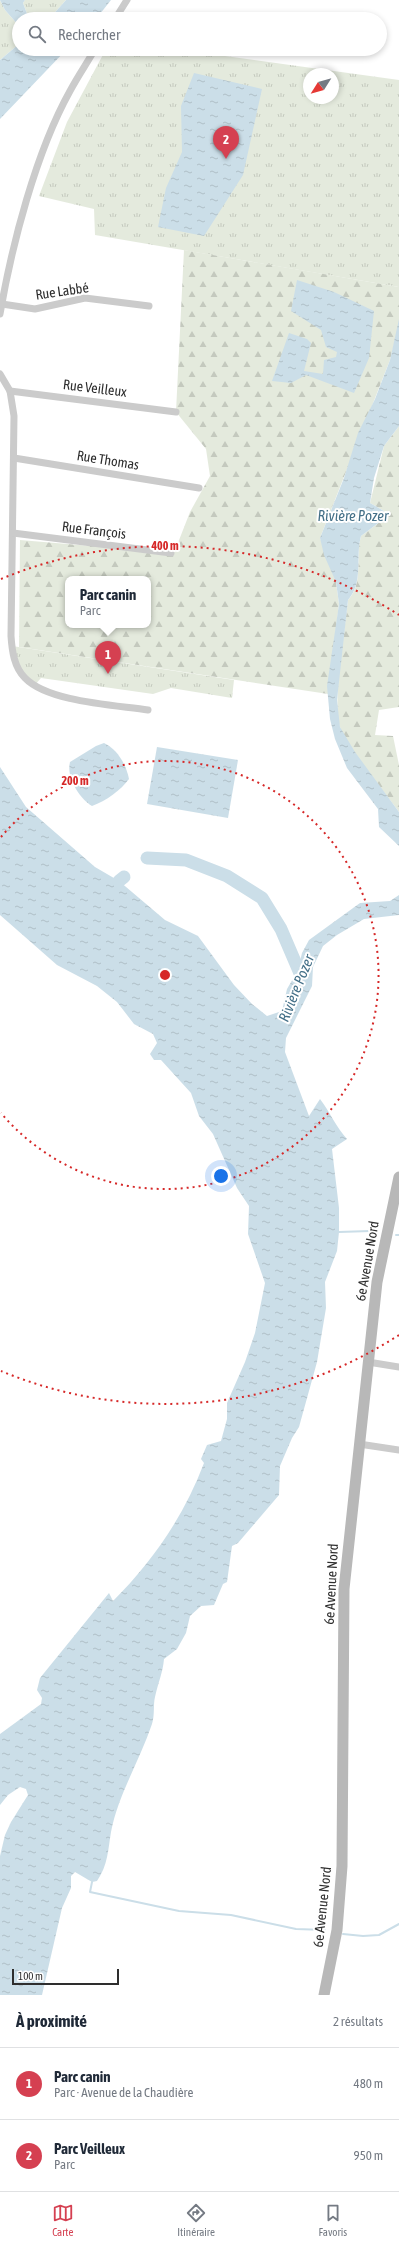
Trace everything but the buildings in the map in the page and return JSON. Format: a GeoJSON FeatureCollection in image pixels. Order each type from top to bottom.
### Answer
{"type":"FeatureCollection","features":[{"type":"Feature","properties":{"kind":"street"},"geometry":{"type":"LineString","coordinates":[[119,12],[127,0]]}},
{"type":"Feature","properties":{"kind":"street"},"geometry":{"type":"LineString","coordinates":[[0,314],[25,210],[53,127],[70,91],[92,56]]}},
{"type":"Feature","properties":{"kind":"street","name":"Rue Labbé"},"geometry":{"type":"LineString","coordinates":[[2,304],[35,309],[85,298],[149,306]]}},
{"type":"Feature","properties":{"kind":"street"},"geometry":{"type":"LineString","coordinates":[[0,374],[10,391],[14,416],[12,654],[24,678],[34,686],[51,694],[148,710]]}},
{"type":"Feature","properties":{"kind":"street","name":"Rue Veilleux"},"geometry":{"type":"LineString","coordinates":[[10,391],[176,412]]}},
{"type":"Feature","properties":{"kind":"street","name":"Rue Thomas"},"geometry":{"type":"LineString","coordinates":[[14,458],[198,488]]}},
{"type":"Feature","properties":{"kind":"street","name":"Rue François"},"geometry":{"type":"LineString","coordinates":[[13,533],[171,554]]}},
{"type":"Feature","properties":{"kind":"street","name":"6e Avenue Nord"},"geometry":{"type":"LineString","coordinates":[[324,1995],[337,1930],[342,1866],[344,1589],[377,1282],[399,1177]]}},
{"type":"Feature","properties":{"kind":"street"},"geometry":{"type":"LineString","coordinates":[[368,1362],[399,1367]]}},
{"type":"Feature","properties":{"kind":"street"},"geometry":{"type":"LineString","coordinates":[[359,1444],[399,1450]]}},
{"type":"Feature","properties":{"kind":"green space"},"geometry":{"type":"Polygon","coordinates":[[[0,0],[5,10],[12,18],[12,50],[0,60],[0,0]]]}},
{"type":"Feature","properties":{"kind":"green space"},"geometry":{"type":"Polygon","coordinates":[[[25,0],[66,0],[55,12],[26,12],[23,3],[25,0]]]}},
{"type":"Feature","properties":{"kind":"green space"},"geometry":{"type":"Polygon","coordinates":[[[102,56],[225,56],[312,68],[303,68],[303,104],[339,104],[339,72],[399,80],[399,287],[95,235],[94,209],[39,196],[67,122],[102,56]]]}},
{"type":"Feature","properties":{"kind":"green space"},"geometry":{"type":"Polygon","coordinates":[[[184,250],[399,287],[399,325],[390,360],[320,538],[336,582],[339,604],[328,694],[19,647],[20,540],[174,553],[190,512],[210,476],[206,449],[176,412],[184,250]]]}},
{"type":"Feature","properties":{"kind":"green space"},"geometry":{"type":"Polygon","coordinates":[[[399,426],[399,707],[379,710],[375,735],[393,736],[399,765],[399,812],[350,747],[340,727],[337,701],[348,600],[353,593],[358,578],[359,544],[361,536],[381,521],[384,511],[370,503],[384,446],[399,426]]]}},
{"type":"Feature","properties":{"kind":"green space"},"geometry":{"type":"Polygon","coordinates":[[[12,646],[234,680],[232,698],[171,688],[153,694],[41,678],[34,686],[24,678],[12,646]]]}},
{"type":"Feature","properties":{"kind":"water"},"geometry":{"type":"Polygon","coordinates":[[[0,0],[25,0],[23,3],[26,12],[12,12],[12,18],[5,10],[0,0]]]}},
{"type":"Feature","properties":{"kind":"water"},"geometry":{"type":"Polygon","coordinates":[[[66,0],[111,0],[102,12],[55,12],[66,0]]]}},
{"type":"Feature","properties":{"kind":"water"},"geometry":{"type":"Polygon","coordinates":[[[12,50],[12,56],[60,56],[0,119],[0,60],[12,50]]]}},
{"type":"Feature","properties":{"kind":"water"},"geometry":{"type":"Polygon","coordinates":[[[194,73],[262,89],[243,175],[204,236],[158,227],[166,188],[182,152],[181,106],[194,73]]]}},
{"type":"Feature","properties":{"kind":"water"},"geometry":{"type":"Polygon","coordinates":[[[297,280],[334,292],[374,311],[369,358],[354,393],[306,375],[291,383],[272,381],[289,333],[307,339],[311,343],[304,371],[323,374],[324,360],[336,357],[337,352],[326,347],[321,330],[291,311],[297,280]]]}},
{"type":"Feature","properties":{"kind":"water","name":"Rivière Pozer"},"geometry":{"type":"Polygon","coordinates":[[[399,319],[399,426],[384,446],[374,478],[370,503],[384,511],[381,521],[361,536],[359,544],[358,578],[353,593],[348,600],[337,700],[340,727],[355,752],[399,812],[399,846],[379,827],[378,809],[347,768],[335,739],[330,719],[327,686],[339,604],[336,582],[324,555],[320,538],[344,478],[358,433],[375,399],[390,360],[399,319]]]}},
{"type":"Feature","properties":{"kind":"water"},"geometry":{"type":"Polygon","coordinates":[[[104,743],[117,753],[126,768],[129,779],[113,795],[92,806],[78,793],[75,787],[70,774],[70,762],[96,746],[104,743]]]}},
{"type":"Feature","properties":{"kind":"water"},"geometry":{"type":"Polygon","coordinates":[[[157,747],[238,760],[228,818],[147,804],[157,747]]]}},
{"type":"Feature","properties":{"kind":"water"},"geometry":{"type":"Polygon","coordinates":[[[0,767],[26,807],[95,867],[119,881],[165,920],[198,936],[234,985],[252,1004],[267,1016],[282,1011],[287,989],[298,970],[302,953],[309,940],[360,903],[390,901],[399,895],[399,915],[364,919],[337,935],[323,946],[313,967],[312,986],[286,1038],[285,1052],[309,1116],[320,1099],[347,1139],[332,1149],[339,1208],[337,1251],[325,1282],[326,1308],[317,1362],[299,1427],[292,1438],[280,1466],[279,1495],[238,1543],[232,1546],[227,1582],[223,1584],[214,1605],[201,1606],[190,1616],[186,1633],[177,1649],[164,1659],[154,1700],[152,1724],[114,1818],[107,1857],[101,1875],[97,1881],[92,1882],[75,1872],[71,1876],[71,1888],[62,1908],[42,1995],[0,1995],[0,1856],[5,1835],[11,1822],[28,1795],[26,1789],[20,1787],[8,1795],[0,1805],[0,1734],[41,1704],[42,1698],[37,1690],[40,1678],[109,1593],[113,1601],[128,1586],[154,1554],[177,1519],[196,1483],[204,1463],[201,1459],[207,1445],[221,1441],[227,1419],[227,1403],[245,1362],[255,1333],[265,1283],[248,1234],[249,1206],[237,1188],[213,1134],[199,1116],[191,1093],[161,1060],[154,1060],[150,1054],[157,1043],[153,1034],[134,1024],[117,1002],[97,986],[57,965],[0,915],[0,767]]]}},
{"type":"Feature","properties":{"kind":"waterway"},"geometry":{"type":"LineString","coordinates":[[147,858],[186,860],[227,876],[262,898],[281,929],[302,978]]}},
{"type":"Feature","properties":{"kind":"waterway"},"geometry":{"type":"LineString","coordinates":[[119,881],[124,877]]}},
{"type":"Feature","properties":{"kind":"waterway"},"geometry":{"type":"LineString","coordinates":[[339,1232],[370,1231]]}},
{"type":"Feature","properties":{"kind":"waterway"},"geometry":{"type":"LineString","coordinates":[[92,1882],[90,1892],[179,1911],[231,1915],[296,1929],[325,1930]]}},
{"type":"Feature","properties":{"kind":"waterway"},"geometry":{"type":"LineString","coordinates":[[343,1934],[363,1936],[379,1935],[399,1924]]}},
{"type":"Feature","properties":{"kind":"place","name":"Parc Veilleux"},"geometry":{"type":"Point","coordinates":[226,159]}},
{"type":"Feature","properties":{"kind":"place","name":"Parc canin"},"geometry":{"type":"Point","coordinates":[108,674]}}]}
